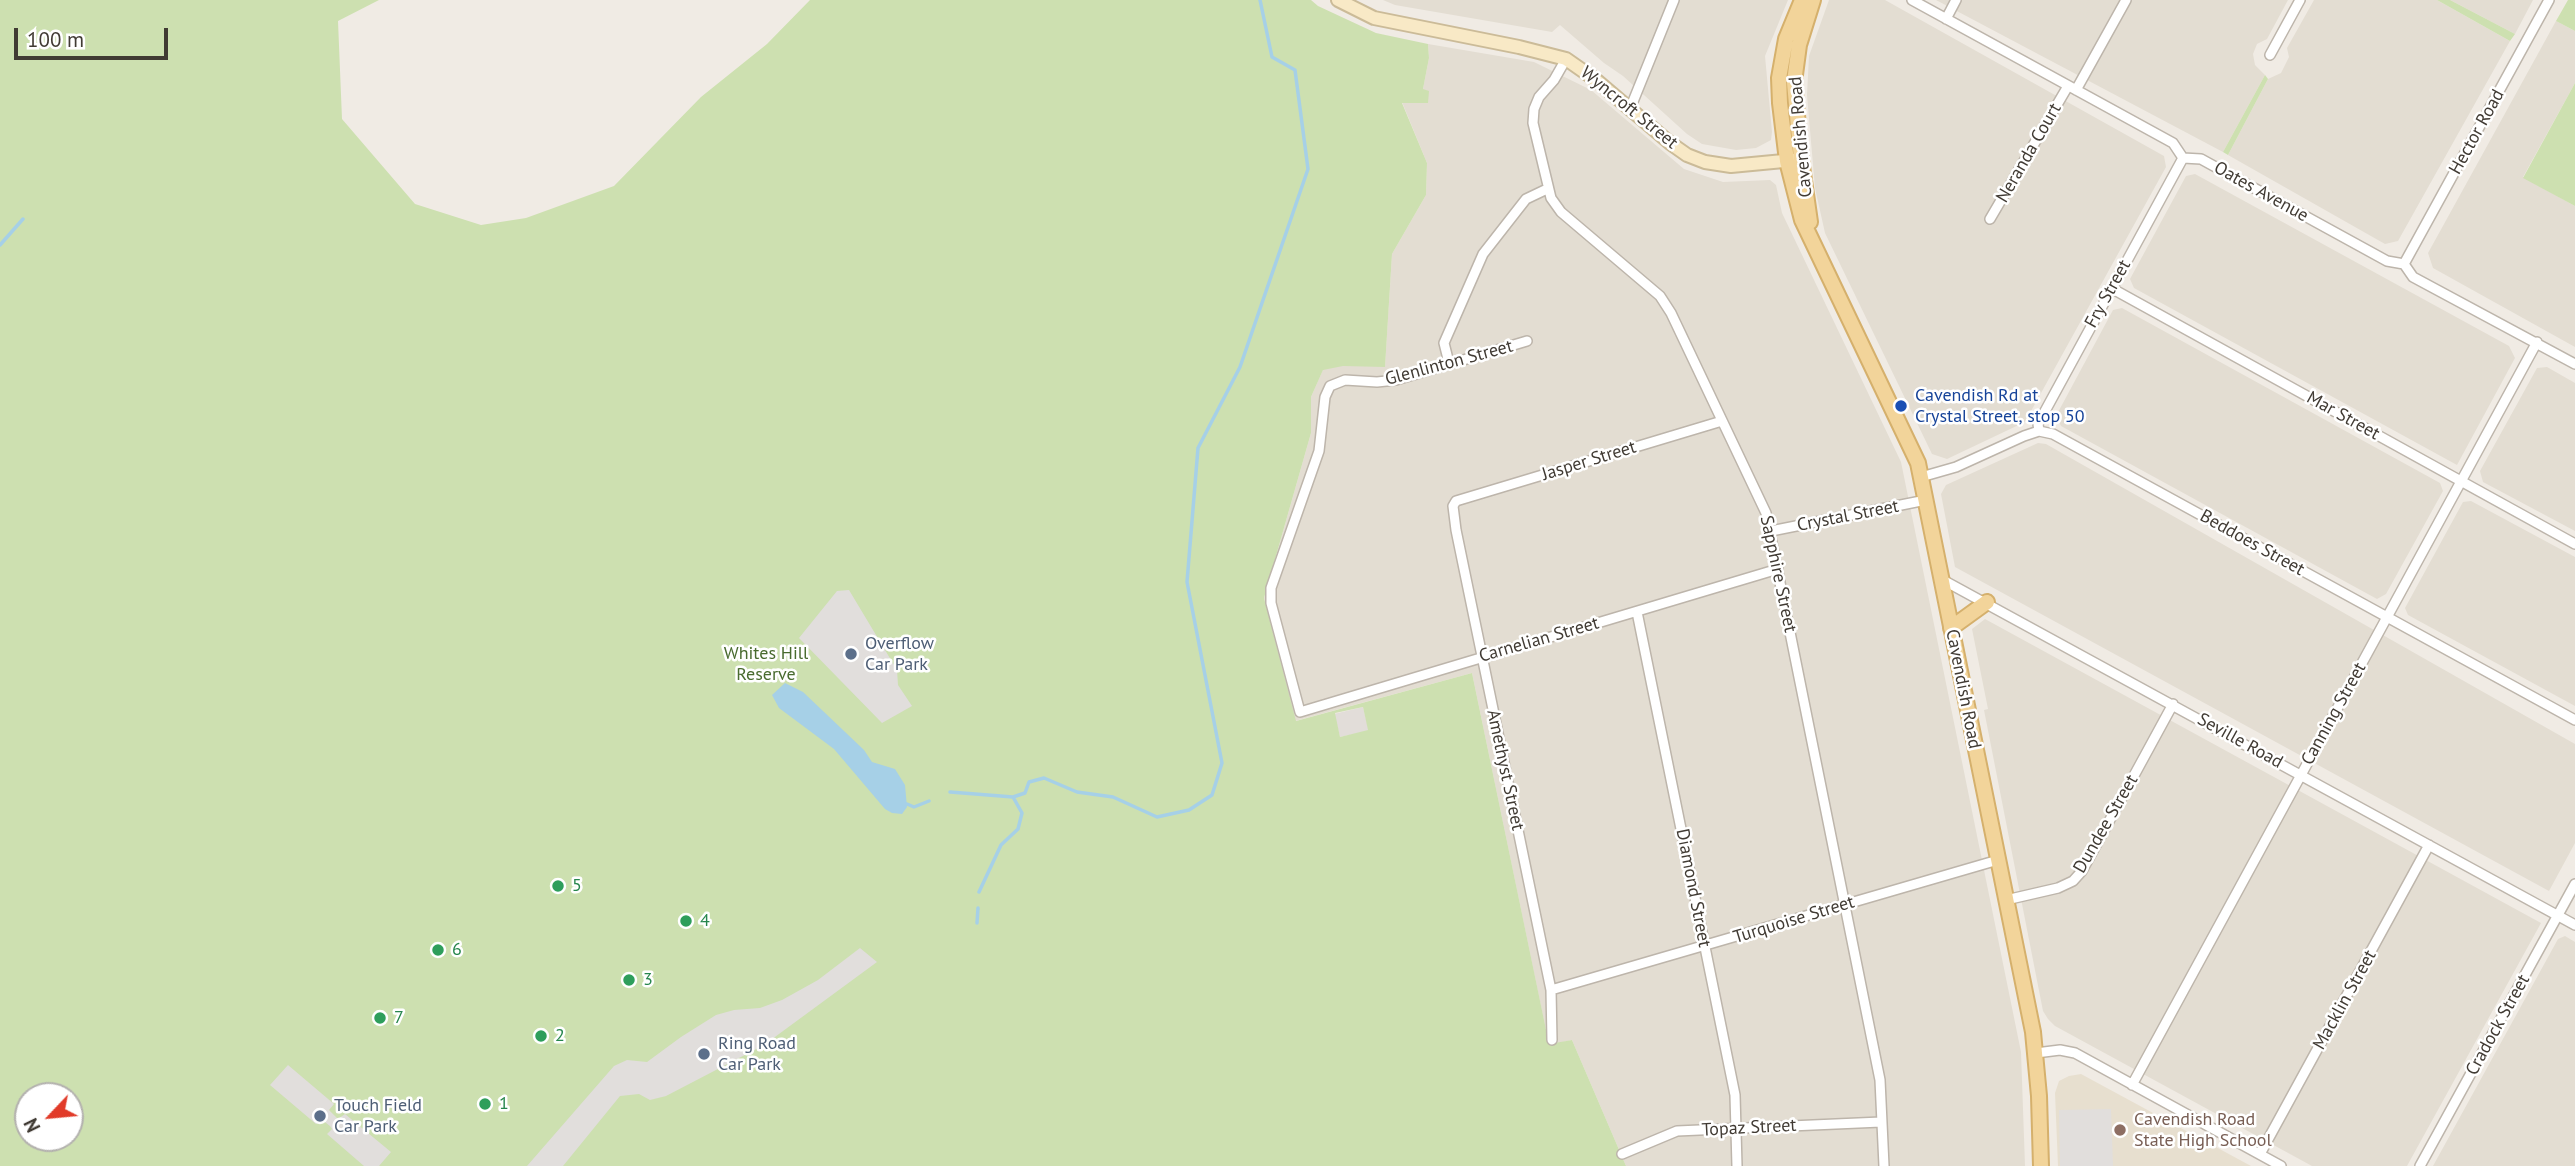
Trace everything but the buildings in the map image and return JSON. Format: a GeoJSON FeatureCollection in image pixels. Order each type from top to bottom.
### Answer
{"type":"FeatureCollection","features":[{"type":"Feature","properties":{"kind":"main road","name":"Cavendish Road"},"geometry":{"type":"LineString","coordinates":[[1794,160],[1780,113],[1779,78],[1786,40],[1802,0]]}},
{"type":"Feature","properties":{"kind":"main road","name":"Cavendish Road"},"geometry":{"type":"LineString","coordinates":[[1813,0],[1799,45],[1795,70],[1794,160],[1799,211],[1912,447],[1921,477],[2036,1053],[2041,1166]]}},
{"type":"Feature","properties":{"kind":"main road"},"geometry":{"type":"LineString","coordinates":[[1951,628],[1987,602]]}},
{"type":"Feature","properties":{"kind":"street","name":"Wyncroft Street"},"geometry":{"type":"LineString","coordinates":[[1338,0],[1374,18],[1566,59],[1581,68],[1679,150],[1705,162],[1731,166],[1794,160]]}},
{"type":"Feature","properties":{"kind":"street"},"geometry":{"type":"LineString","coordinates":[[1630,109],[1674,0]]}},
{"type":"Feature","properties":{"kind":"street","name":"Oates Avenue"},"geometry":{"type":"LineString","coordinates":[[1912,0],[2173,143],[2183,158],[2201,159],[2387,261],[2404,264],[2413,277],[2575,364]]}},
{"type":"Feature","properties":{"kind":"street"},"geometry":{"type":"LineString","coordinates":[[1946,19],[1956,0]]}},
{"type":"Feature","properties":{"kind":"street","name":"Neranda Court"},"geometry":{"type":"LineString","coordinates":[[1990,219],[2126,0]]}},
{"type":"Feature","properties":{"kind":"street"},"geometry":{"type":"LineString","coordinates":[[2270,55],[2300,0]]}},
{"type":"Feature","properties":{"kind":"street","name":"Hector Road"},"geometry":{"type":"LineString","coordinates":[[2404,264],[2549,0]]}},
{"type":"Feature","properties":{"kind":"street","name":"Sapphire Street"},"geometry":{"type":"LineString","coordinates":[[1566,59],[1554,80],[1539,97],[1534,109],[1533,123],[1547,189],[1561,212],[1660,296],[1671,313],[1766,513],[1880,1080],[1884,1166]]}},
{"type":"Feature","properties":{"kind":"street","name":"Fry Street"},"geometry":{"type":"LineString","coordinates":[[2039,431],[2038,424],[2183,158]]}},
{"type":"Feature","properties":{"kind":"street"},"geometry":{"type":"LineString","coordinates":[[1448,363],[1444,343],[1483,254],[1526,199],[1547,189]]}},
{"type":"Feature","properties":{"kind":"street","name":"Mar Street"},"geometry":{"type":"LineString","coordinates":[[2111,288],[2575,544]]}},
{"type":"Feature","properties":{"kind":"street","name":"Glenlinton Street"},"geometry":{"type":"LineString","coordinates":[[1300,712],[1271,603],[1271,588],[1319,451],[1325,397],[1330,386],[1345,380],[1395,380],[1527,341]]}},
{"type":"Feature","properties":{"kind":"street","name":"Canning Street"},"geometry":{"type":"LineString","coordinates":[[2132,1085],[2537,342]]}},
{"type":"Feature","properties":{"kind":"street","name":"Jasper Street"},"geometry":{"type":"LineString","coordinates":[[1456,501],[1722,421]]}},
{"type":"Feature","properties":{"kind":"street"},"geometry":{"type":"LineString","coordinates":[[1921,477],[1956,467],[2039,431]]}},
{"type":"Feature","properties":{"kind":"street","name":"Beddoes Street"},"geometry":{"type":"LineString","coordinates":[[2039,431],[2053,434],[2575,720]]}},
{"type":"Feature","properties":{"kind":"street","name":"Crystal Street"},"geometry":{"type":"LineString","coordinates":[[1771,531],[1926,500]]}},
{"type":"Feature","properties":{"kind":"street","name":"Amethyst Street"},"geometry":{"type":"LineString","coordinates":[[1456,501],[1453,506],[1456,530],[1551,990],[1552,1040]]}},
{"type":"Feature","properties":{"kind":"street","name":"Carnelian Street"},"geometry":{"type":"LineString","coordinates":[[1300,712],[1778,569]]}},
{"type":"Feature","properties":{"kind":"street","name":"Seville Road"},"geometry":{"type":"LineString","coordinates":[[1941,579],[2575,925]]}},
{"type":"Feature","properties":{"kind":"street","name":"Diamond Street"},"geometry":{"type":"LineString","coordinates":[[1637,612],[1735,1095],[1737,1166]]}},
{"type":"Feature","properties":{"kind":"street","name":"Dundee Street"},"geometry":{"type":"LineString","coordinates":[[2006,900],[2058,888],[2073,881],[2082,871],[2173,705]]}},
{"type":"Feature","properties":{"kind":"street","name":"Macklin Street"},"geometry":{"type":"LineString","coordinates":[[2260,1154],[2429,845]]}},
{"type":"Feature","properties":{"kind":"street","name":"Turquoise Street"},"geometry":{"type":"LineString","coordinates":[[1551,990],[1998,860]]}},
{"type":"Feature","properties":{"kind":"street","name":"Cradock Street"},"geometry":{"type":"LineString","coordinates":[[2420,1166],[2575,884]]}},
{"type":"Feature","properties":{"kind":"street"},"geometry":{"type":"LineString","coordinates":[[2036,1053],[2060,1050],[2076,1053],[2281,1166]]}},
{"type":"Feature","properties":{"kind":"street","name":"Topaz Street"},"geometry":{"type":"LineString","coordinates":[[1622,1153],[1677,1131],[1881,1122]]}},
{"type":"Feature","properties":{"kind":"shaded area"},"geometry":{"type":"Polygon","coordinates":[[[1383,0],[1788,0],[1765,56],[1771,140],[1756,148],[1736,150],[1702,144],[1560,25],[1552,32],[1395,5],[1383,0]]]}},
{"type":"Feature","properties":{"kind":"shaded area"},"geometry":{"type":"Polygon","coordinates":[[[1829,0],[1885,0],[2164,156],[2166,167],[2025,422],[1947,459],[1932,454],[1825,233],[1815,188],[1807,95],[1809,56],[1829,0]]]}},
{"type":"Feature","properties":{"kind":"shaded area"},"geometry":{"type":"Polygon","coordinates":[[[1936,0],[2288,0],[2267,39],[2257,44],[2253,54],[2255,65],[2265,75],[2223,152],[1936,0]]]}},
{"type":"Feature","properties":{"kind":"shaded area"},"geometry":{"type":"Polygon","coordinates":[[[2314,0],[2437,0],[2510,41],[2398,241],[2385,244],[2228,155],[2268,79],[2281,73],[2289,57],[2287,48],[2314,0]]]}},
{"type":"Feature","properties":{"kind":"shaded area"},"geometry":{"type":"Polygon","coordinates":[[[2450,0],[2533,0],[2515,34],[2450,0]]]}},
{"type":"Feature","properties":{"kind":"shaded area"},"geometry":{"type":"Polygon","coordinates":[[[2556,21],[2575,31],[2575,83],[2523,177],[2575,206],[2575,347],[2433,268],[2428,253],[2556,21]]]}},
{"type":"Feature","properties":{"kind":"shaded area"},"geometry":{"type":"Polygon","coordinates":[[[1428,44],[1534,62],[1591,90],[1684,169],[1723,182],[1770,180],[1776,185],[1782,213],[1901,462],[2021,1052],[2025,1166],[1626,1166],[1572,1040],[1549,1045],[1472,673],[1295,721],[1264,598],[1311,433],[1311,397],[1325,365],[1385,366],[1392,254],[1426,195],[1427,163],[1402,102],[1423,89],[1429,58],[1428,44]]]}},
{"type":"Feature","properties":{"kind":"shaded area"},"geometry":{"type":"Polygon","coordinates":[[[2195,174],[2509,346],[2515,358],[2457,465],[2134,288],[2130,279],[2186,176],[2195,174]]]}},
{"type":"Feature","properties":{"kind":"shaded area"},"geometry":{"type":"Polygon","coordinates":[[[2122,308],[2440,483],[2443,491],[2386,594],[2377,599],[2061,426],[2056,416],[2113,310],[2122,308]]]}},
{"type":"Feature","properties":{"kind":"shaded area"},"geometry":{"type":"Polygon","coordinates":[[[2547,367],[2575,383],[2575,531],[2483,482],[2480,471],[2537,368],[2547,367]]]}},
{"type":"Feature","properties":{"kind":"shaded area"},"geometry":{"type":"Polygon","coordinates":[[[2038,443],[2046,444],[2575,744],[2575,843],[2549,891],[1955,567],[1941,494],[1946,485],[2038,443]]]}},
{"type":"Feature","properties":{"kind":"shaded area"},"geometry":{"type":"Polygon","coordinates":[[[2471,501],[2575,557],[2575,706],[2408,615],[2405,608],[2463,502],[2471,501]]]}},
{"type":"Feature","properties":{"kind":"shaded area","name":"Overflow Car Park"},"geometry":{"type":"Polygon","coordinates":[[[849,590],[897,670],[898,685],[912,706],[882,723],[799,638],[837,591],[849,590]]]}},
{"type":"Feature","properties":{"kind":"shaded area"},"geometry":{"type":"Polygon","coordinates":[[[1985,619],[2541,923],[2407,1166],[2312,1166],[2055,1026],[2048,1019],[2043,1011],[1984,710],[1988,709],[1972,629],[1985,619]]]}},
{"type":"Feature","properties":{"kind":"shaded area"},"geometry":{"type":"Polygon","coordinates":[[[1363,707],[1369,731],[1340,737],[1334,714],[1363,707]]]}},
{"type":"Feature","properties":{"kind":"shaded area"},"geometry":{"type":"Polygon","coordinates":[[[2565,936],[2575,942],[2575,1166],[2433,1166],[2558,939],[2565,936]]]}},
{"type":"Feature","properties":{"kind":"shaded area","name":"Ring Road Car Park"},"geometry":{"type":"Polygon","coordinates":[[[860,948],[877,962],[764,1045],[666,1096],[650,1100],[639,1094],[620,1096],[563,1166],[527,1166],[614,1066],[627,1060],[647,1062],[716,1015],[734,1010],[760,1008],[782,1000],[818,980],[860,948]]]}},
{"type":"Feature","properties":{"kind":"shaded area","name":"Touch Field Car Park"},"geometry":{"type":"Polygon","coordinates":[[[288,1065],[334,1104],[329,1110],[338,1119],[345,1114],[391,1152],[379,1166],[364,1166],[327,1134],[332,1129],[330,1126],[321,1119],[316,1124],[270,1085],[288,1065]]]}},
{"type":"Feature","properties":{"kind":"shaded area","name":"Cavendish Road State High School"},"geometry":{"type":"Polygon","coordinates":[[[2081,1074],[2251,1166],[2058,1166],[2055,1093],[2059,1081],[2081,1074]]]}},
{"type":"Feature","properties":{"kind":"shaded area"},"geometry":{"type":"Polygon","coordinates":[[[2111,1109],[2113,1166],[2060,1166],[2059,1110],[2111,1109]]]}},
{"type":"Feature","properties":{"kind":"green space","name":"Whites Hill Reserve"},"geometry":{"type":"Polygon","coordinates":[[[0,0],[379,0],[338,21],[342,119],[415,204],[481,225],[526,218],[614,186],[701,97],[767,44],[810,0],[1311,0],[1318,6],[1376,33],[1428,44],[1429,58],[1423,89],[1429,91],[1428,103],[1402,103],[1427,163],[1426,195],[1392,254],[1385,367],[1343,366],[1323,370],[1311,397],[1311,433],[1264,598],[1296,721],[1472,673],[1549,1044],[1572,1040],[1626,1166],[0,1166],[0,0]],[[1363,707],[1335,713],[1340,737],[1368,730],[1363,707]]]}},
{"type":"Feature","properties":{"kind":"green space"},"geometry":{"type":"Polygon","coordinates":[[[2437,0],[2450,0],[2515,34],[2510,41],[2437,0]]]}},
{"type":"Feature","properties":{"kind":"green space"},"geometry":{"type":"Polygon","coordinates":[[[2568,0],[2575,0],[2575,31],[2556,21],[2568,0]]]}},
{"type":"Feature","properties":{"kind":"green space"},"geometry":{"type":"Polygon","coordinates":[[[2265,75],[2268,79],[2228,155],[2223,152],[2265,75]]]}},
{"type":"Feature","properties":{"kind":"green space"},"geometry":{"type":"Polygon","coordinates":[[[2575,83],[2575,206],[2523,178],[2575,83]]]}},
{"type":"Feature","properties":{"kind":"water"},"geometry":{"type":"Polygon","coordinates":[[[785,683],[803,692],[864,750],[872,762],[895,769],[905,785],[907,807],[902,814],[885,809],[834,749],[779,708],[772,695],[785,683]]]}},
{"type":"Feature","properties":{"kind":"waterway"},"geometry":{"type":"LineString","coordinates":[[950,792],[1013,797],[1025,793],[1029,782],[1044,778],[1077,792],[1113,797],[1157,817],[1189,810],[1212,795],[1222,763],[1187,582],[1198,448],[1240,367],[1308,169],[1295,70],[1272,57],[1260,0]]}},
{"type":"Feature","properties":{"kind":"waterway"},"geometry":{"type":"LineString","coordinates":[[0,245],[23,219]]}},
{"type":"Feature","properties":{"kind":"waterway"},"geometry":{"type":"LineString","coordinates":[[979,892],[1001,845],[1018,829],[1022,813],[1013,797]]}},
{"type":"Feature","properties":{"kind":"waterway"},"geometry":{"type":"LineString","coordinates":[[907,804],[914,807],[929,801]]}},
{"type":"Feature","properties":{"kind":"waterway"},"geometry":{"type":"LineString","coordinates":[[977,923],[978,908]]}},
{"type":"Feature","properties":{"kind":"place","name":"Cavendish Rd at Crystal Street, stop 50"},"geometry":{"type":"Point","coordinates":[1901,406]}},
{"type":"Feature","properties":{"kind":"place","name":"Overflow Car Park"},"geometry":{"type":"Point","coordinates":[851,654]}},
{"type":"Feature","properties":{"kind":"place","name":"5"},"geometry":{"type":"Point","coordinates":[558,886]}},
{"type":"Feature","properties":{"kind":"place","name":"4"},"geometry":{"type":"Point","coordinates":[686,921]}},
{"type":"Feature","properties":{"kind":"place","name":"6"},"geometry":{"type":"Point","coordinates":[438,950]}},
{"type":"Feature","properties":{"kind":"place","name":"3"},"geometry":{"type":"Point","coordinates":[629,980]}},
{"type":"Feature","properties":{"kind":"place","name":"7"},"geometry":{"type":"Point","coordinates":[380,1018]}},
{"type":"Feature","properties":{"kind":"place","name":"2"},"geometry":{"type":"Point","coordinates":[541,1036]}},
{"type":"Feature","properties":{"kind":"place","name":"Ring Road Car Park"},"geometry":{"type":"Point","coordinates":[704,1054]}},
{"type":"Feature","properties":{"kind":"place","name":"1"},"geometry":{"type":"Point","coordinates":[485,1104]}},
{"type":"Feature","properties":{"kind":"place","name":"Touch Field Car Park"},"geometry":{"type":"Point","coordinates":[320,1116]}},
{"type":"Feature","properties":{"kind":"place","name":"Cavendish Road State High School"},"geometry":{"type":"Point","coordinates":[2120,1130]}}]}
